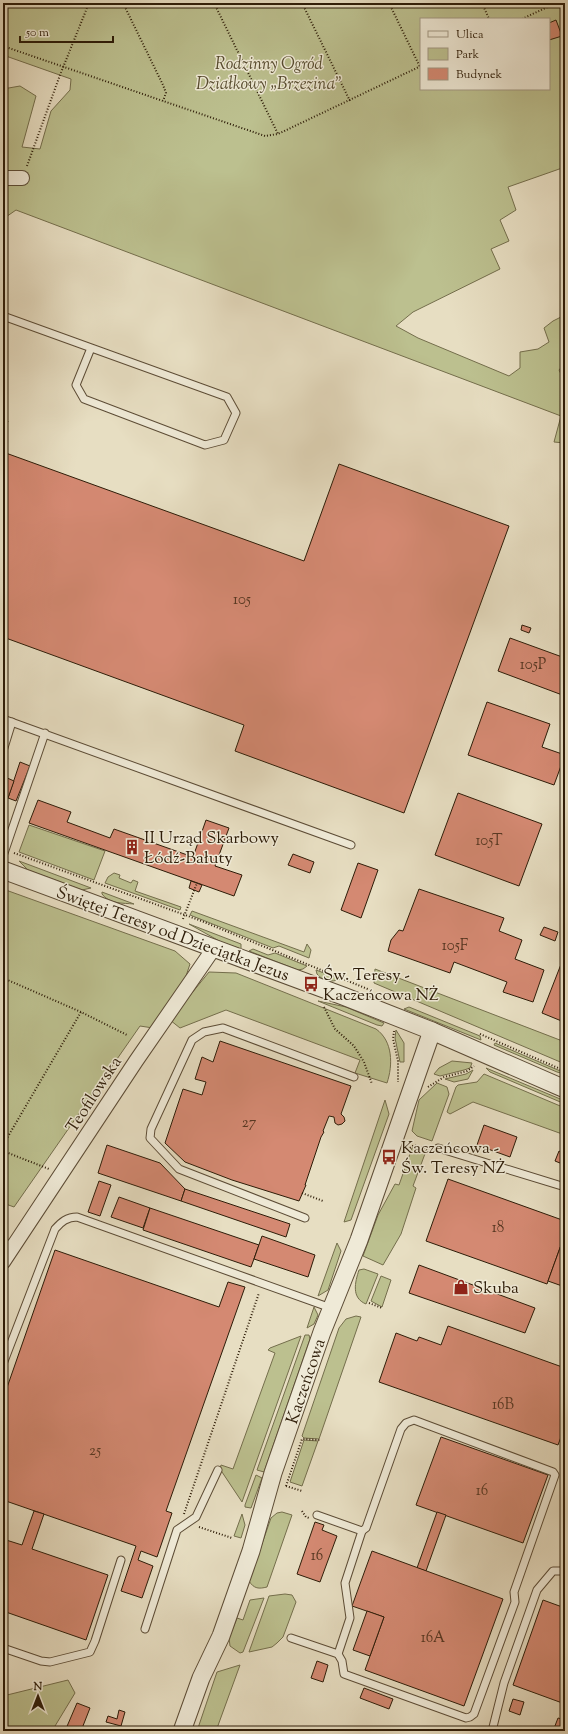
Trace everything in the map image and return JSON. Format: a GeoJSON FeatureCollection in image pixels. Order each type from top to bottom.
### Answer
{"type":"FeatureCollection","features":[{"type":"Feature","properties":{"kind":"street"},"geometry":{"type":"LineString","coordinates":[[3,178],[22,178]]}},
{"type":"Feature","properties":{"kind":"street","name":"Świętej Teresy od Dzieciątka Jezus"},"geometry":{"type":"LineString","coordinates":[[3,870],[311,984],[432,1032],[565,1089]]}},
{"type":"Feature","properties":{"kind":"street","name":"Teofilowska"},"geometry":{"type":"LineString","coordinates":[[3,1262],[8,1244],[60,1176],[136,1061],[214,948]]}},
{"type":"Feature","properties":{"kind":"street","name":"Kaczeńcowa"},"geometry":{"type":"LineString","coordinates":[[182,1731],[201,1678],[221,1636],[250,1552],[273,1472],[386,1164],[432,1032]]}},
{"type":"Feature","properties":{"kind":"lane"},"geometry":{"type":"LineString","coordinates":[[3,316],[227,397],[236,413],[224,440],[205,445],[84,399],[76,384],[91,348]]}},
{"type":"Feature","properties":{"kind":"lane"},"geometry":{"type":"LineString","coordinates":[[3,719],[46,733],[352,845]]}},
{"type":"Feature","properties":{"kind":"lane"},"geometry":{"type":"LineString","coordinates":[[3,751],[12,722]]}},
{"type":"Feature","properties":{"kind":"lane"},"geometry":{"type":"LineString","coordinates":[[4,853],[46,733]]}},
{"type":"Feature","properties":{"kind":"lane"},"geometry":{"type":"LineString","coordinates":[[305,1218],[179,1169],[150,1138],[151,1129],[192,1040],[204,1032],[223,1028],[354,1077]]}},
{"type":"Feature","properties":{"kind":"lane"},"geometry":{"type":"LineString","coordinates":[[438,1148],[565,1187]]}},
{"type":"Feature","properties":{"kind":"lane"},"geometry":{"type":"LineString","coordinates":[[3,1364],[55,1228],[71,1217],[77,1217],[332,1308]]}},
{"type":"Feature","properties":{"kind":"lane"},"geometry":{"type":"LineString","coordinates":[[292,1638],[338,1654],[342,1662],[344,1674],[466,1718],[470,1717],[474,1714],[515,1602],[514,1592],[555,1475],[553,1472],[414,1420],[406,1423],[401,1429],[366,1528],[362,1531],[345,1583],[350,1618],[338,1654]]}},
{"type":"Feature","properties":{"kind":"lane"},"geometry":{"type":"LineString","coordinates":[[145,1628],[178,1530],[196,1517],[218,1470]]}},
{"type":"Feature","properties":{"kind":"lane"},"geometry":{"type":"LineString","coordinates":[[317,1515],[362,1531]]}},
{"type":"Feature","properties":{"kind":"lane"},"geometry":{"type":"LineString","coordinates":[[3,1648],[42,1662],[50,1662],[90,1652],[95,1641],[121,1560]]}},
{"type":"Feature","properties":{"kind":"lane"},"geometry":{"type":"LineString","coordinates":[[492,1731],[504,1683],[537,1590],[553,1571],[565,1571]]}},
{"type":"Feature","properties":{"kind":"path"},"geometry":{"type":"LineString","coordinates":[[22,178],[60,75],[89,3]]}},
{"type":"Feature","properties":{"kind":"path"},"geometry":{"type":"LineString","coordinates":[[123,3],[164,85],[166,93],[163,101]]}},
{"type":"Feature","properties":{"kind":"path"},"geometry":{"type":"LineString","coordinates":[[214,3],[278,134]]}},
{"type":"Feature","properties":{"kind":"path"},"geometry":{"type":"LineString","coordinates":[[302,3],[350,101]]}},
{"type":"Feature","properties":{"kind":"path"},"geometry":{"type":"LineString","coordinates":[[390,3],[420,64]]}},
{"type":"Feature","properties":{"kind":"path"},"geometry":{"type":"LineString","coordinates":[[482,3],[489,18]]}},
{"type":"Feature","properties":{"kind":"path"},"geometry":{"type":"LineString","coordinates":[[524,18],[556,3]]}},
{"type":"Feature","properties":{"kind":"path"},"geometry":{"type":"LineString","coordinates":[[3,46],[265,136],[278,134],[420,66]]}},
{"type":"Feature","properties":{"kind":"path"},"geometry":{"type":"LineString","coordinates":[[4,853],[185,915],[376,992]]}},
{"type":"Feature","properties":{"kind":"path"},"geometry":{"type":"LineString","coordinates":[[183,919],[197,883]]}},
{"type":"Feature","properties":{"kind":"path"},"geometry":{"type":"LineString","coordinates":[[3,978],[81,1012],[127,1035]]}},
{"type":"Feature","properties":{"kind":"path"},"geometry":{"type":"LineString","coordinates":[[324,1007],[335,1029],[354,1046],[364,1062],[372,1084]]}},
{"type":"Feature","properties":{"kind":"path"},"geometry":{"type":"LineString","coordinates":[[3,1145],[81,1012]]}},
{"type":"Feature","properties":{"kind":"path"},"geometry":{"type":"LineString","coordinates":[[395,1028],[393,1039],[398,1061],[399,1086],[408,1098],[422,1093],[444,1077],[467,1072],[475,1063]]}},
{"type":"Feature","properties":{"kind":"path"},"geometry":{"type":"LineString","coordinates":[[478,1034],[565,1071]]}},
{"type":"Feature","properties":{"kind":"path"},"geometry":{"type":"LineString","coordinates":[[410,1148],[414,1145],[431,1151]]}},
{"type":"Feature","properties":{"kind":"path"},"geometry":{"type":"LineString","coordinates":[[3,1151],[44,1166],[60,1176]]}},
{"type":"Feature","properties":{"kind":"path"},"geometry":{"type":"LineString","coordinates":[[302,1193],[323,1201]]}},
{"type":"Feature","properties":{"kind":"path"},"geometry":{"type":"LineString","coordinates":[[232,1538],[181,1521],[262,1284]]}},
{"type":"Feature","properties":{"kind":"path"},"geometry":{"type":"LineString","coordinates":[[369,1303],[382,1308]]}},
{"type":"Feature","properties":{"kind":"path"},"geometry":{"type":"LineString","coordinates":[[302,1491],[285,1485],[302,1439],[320,1440]]}},
{"type":"Feature","properties":{"kind":"green space","name":"Rodzinny Ogród Działkowy „Brzezina”"},"geometry":{"type":"Polygon","coordinates":[[[3,3],[565,3],[565,167],[508,187],[516,210],[500,220],[509,241],[491,249],[500,269],[413,312],[396,326],[418,338],[509,376],[520,368],[520,352],[538,349],[549,342],[544,328],[553,321],[565,315],[565,363],[559,370],[565,382],[565,443],[554,442],[561,416],[16,210],[3,219],[3,89],[20,86],[36,96],[22,147],[40,149],[51,111],[70,90],[71,79],[3,55],[3,3]]]}},
{"type":"Feature","properties":{"kind":"green space"},"geometry":{"type":"Polygon","coordinates":[[[29,825],[105,851],[94,880],[19,852],[29,825]]]}},
{"type":"Feature","properties":{"kind":"green space"},"geometry":{"type":"Polygon","coordinates":[[[19,861],[91,888],[82,890],[28,870],[19,861]]]}},
{"type":"Feature","properties":{"kind":"green space"},"geometry":{"type":"Polygon","coordinates":[[[114,873],[120,875],[119,878],[131,883],[133,880],[138,882],[135,891],[181,907],[180,910],[105,883],[108,877],[114,873]]]}},
{"type":"Feature","properties":{"kind":"green space"},"geometry":{"type":"Polygon","coordinates":[[[3,889],[175,951],[190,964],[183,985],[153,1028],[140,1026],[14,1207],[3,1203],[3,889]]]}},
{"type":"Feature","properties":{"kind":"green space"},"geometry":{"type":"Polygon","coordinates":[[[102,892],[134,904],[108,900],[102,892]]]}},
{"type":"Feature","properties":{"kind":"green space"},"geometry":{"type":"Polygon","coordinates":[[[192,911],[304,952],[307,944],[311,950],[309,958],[279,946],[273,948],[190,915],[192,911]]]}},
{"type":"Feature","properties":{"kind":"green space"},"geometry":{"type":"Polygon","coordinates":[[[189,924],[241,944],[241,949],[221,942],[189,924]]]}},
{"type":"Feature","properties":{"kind":"green space"},"geometry":{"type":"Polygon","coordinates":[[[253,949],[268,955],[275,953],[307,966],[298,970],[249,951],[253,949]]]}},
{"type":"Feature","properties":{"kind":"green space"},"geometry":{"type":"Polygon","coordinates":[[[375,969],[565,1042],[565,1064],[374,983],[375,969]]]}},
{"type":"Feature","properties":{"kind":"green space"},"geometry":{"type":"Polygon","coordinates":[[[316,970],[340,979],[333,981],[325,980],[317,974],[316,970]]]}},
{"type":"Feature","properties":{"kind":"green space"},"geometry":{"type":"Polygon","coordinates":[[[209,972],[236,973],[376,1029],[382,1034],[389,1047],[391,1061],[387,1083],[355,1073],[360,1060],[226,1010],[180,1028],[170,1020],[209,972]]]}},
{"type":"Feature","properties":{"kind":"green space"},"geometry":{"type":"Polygon","coordinates":[[[318,1001],[346,1007],[384,1023],[382,1026],[377,1025],[318,1001]]]}},
{"type":"Feature","properties":{"kind":"green space"},"geometry":{"type":"Polygon","coordinates":[[[409,1007],[480,1036],[481,1040],[404,1009],[409,1007]]]}},
{"type":"Feature","properties":{"kind":"green space"},"geometry":{"type":"Polygon","coordinates":[[[396,1030],[404,1043],[404,1062],[400,1062],[395,1038],[396,1030]]]}},
{"type":"Feature","properties":{"kind":"green space"},"geometry":{"type":"Polygon","coordinates":[[[495,1043],[565,1073],[565,1074],[494,1045],[495,1043]]]}},
{"type":"Feature","properties":{"kind":"green space"},"geometry":{"type":"Polygon","coordinates":[[[452,1061],[472,1063],[470,1068],[464,1070],[440,1076],[434,1074],[439,1068],[452,1061]]]}},
{"type":"Feature","properties":{"kind":"green space"},"geometry":{"type":"Polygon","coordinates":[[[486,1068],[565,1101],[565,1104],[490,1072],[486,1068]]]}},
{"type":"Feature","properties":{"kind":"green space"},"geometry":{"type":"Polygon","coordinates":[[[473,1070],[468,1079],[454,1082],[445,1079],[466,1074],[473,1070]]]}},
{"type":"Feature","properties":{"kind":"green space"},"geometry":{"type":"Polygon","coordinates":[[[484,1074],[565,1108],[565,1135],[473,1102],[450,1114],[447,1112],[456,1087],[458,1085],[477,1082],[484,1074]]]}},
{"type":"Feature","properties":{"kind":"green space"},"geometry":{"type":"Polygon","coordinates":[[[437,1083],[447,1087],[449,1094],[432,1141],[417,1136],[412,1131],[419,1100],[437,1083]]]}},
{"type":"Feature","properties":{"kind":"green space"},"geometry":{"type":"Polygon","coordinates":[[[385,1100],[389,1114],[351,1220],[344,1222],[385,1100]]]}},
{"type":"Feature","properties":{"kind":"green space"},"geometry":{"type":"Polygon","coordinates":[[[415,1147],[426,1151],[413,1186],[416,1188],[401,1234],[383,1265],[363,1256],[378,1215],[395,1184],[399,1185],[412,1148],[415,1147]]]}},
{"type":"Feature","properties":{"kind":"green space"},"geometry":{"type":"Polygon","coordinates":[[[337,1243],[341,1251],[328,1290],[318,1296],[337,1243]]]}},
{"type":"Feature","properties":{"kind":"green space"},"geometry":{"type":"Polygon","coordinates":[[[364,1269],[378,1274],[366,1304],[358,1298],[355,1289],[359,1270],[364,1269]]]}},
{"type":"Feature","properties":{"kind":"green space"},"geometry":{"type":"Polygon","coordinates":[[[381,1276],[391,1280],[382,1307],[371,1301],[381,1276]]]}},
{"type":"Feature","properties":{"kind":"green space"},"geometry":{"type":"Polygon","coordinates":[[[314,1307],[318,1315],[314,1324],[307,1328],[314,1307]]]}},
{"type":"Feature","properties":{"kind":"green space"},"geometry":{"type":"Polygon","coordinates":[[[356,1316],[361,1317],[319,1439],[304,1438],[302,1436],[339,1328],[346,1319],[356,1316]]]}},
{"type":"Feature","properties":{"kind":"green space"},"geometry":{"type":"Polygon","coordinates":[[[305,1335],[309,1335],[310,1339],[264,1472],[257,1470],[305,1335]]]}},
{"type":"Feature","properties":{"kind":"green space"},"geometry":{"type":"Polygon","coordinates":[[[301,1336],[242,1502],[220,1469],[221,1465],[233,1469],[275,1353],[268,1350],[301,1336]]]}},
{"type":"Feature","properties":{"kind":"green space"},"geometry":{"type":"Polygon","coordinates":[[[304,1440],[318,1441],[302,1486],[290,1482],[304,1440]]]}},
{"type":"Feature","properties":{"kind":"green space"},"geometry":{"type":"Polygon","coordinates":[[[256,1475],[262,1478],[251,1508],[245,1507],[245,1505],[256,1475]]]}},
{"type":"Feature","properties":{"kind":"green space"},"geometry":{"type":"Polygon","coordinates":[[[282,1512],[292,1515],[267,1587],[257,1588],[249,1581],[271,1518],[277,1513],[282,1512]]]}},
{"type":"Feature","properties":{"kind":"green space"},"geometry":{"type":"Polygon","coordinates":[[[242,1514],[245,1525],[241,1538],[234,1536],[242,1514]]]}},
{"type":"Feature","properties":{"kind":"green space"},"geometry":{"type":"Polygon","coordinates":[[[285,1594],[292,1595],[296,1602],[283,1637],[272,1647],[249,1652],[269,1596],[285,1594]]]}},
{"type":"Feature","properties":{"kind":"green space"},"geometry":{"type":"Polygon","coordinates":[[[264,1598],[243,1652],[240,1653],[230,1646],[229,1638],[237,1618],[243,1620],[250,1600],[264,1598]]]}},
{"type":"Feature","properties":{"kind":"green space"},"geometry":{"type":"Polygon","coordinates":[[[240,1665],[216,1731],[197,1731],[217,1672],[240,1665]]]}},
{"type":"Feature","properties":{"kind":"green space"},"geometry":{"type":"Polygon","coordinates":[[[68,1680],[75,1693],[52,1731],[3,1731],[3,1696],[68,1680]]]}},
{"type":"Feature","properties":{"kind":"building"},"geometry":{"type":"Polygon","coordinates":[[[556,20],[562,36],[550,40],[550,23],[556,20]]]}},
{"type":"Feature","properties":{"kind":"building"},"geometry":{"type":"Polygon","coordinates":[[[3,333],[7,334],[3,347],[3,333]]]}},
{"type":"Feature","properties":{"kind":"building"},"geometry":{"type":"Polygon","coordinates":[[[3,419],[8,421],[3,434],[3,419]]]}},
{"type":"Feature","properties":{"kind":"building"},"geometry":{"type":"Polygon","coordinates":[[[3,452],[304,561],[339,464],[509,526],[404,813],[235,751],[244,725],[3,637],[3,452]]]}},
{"type":"Feature","properties":{"kind":"building"},"geometry":{"type":"Polygon","coordinates":[[[522,625],[531,628],[529,633],[521,630],[522,625]]]}},
{"type":"Feature","properties":{"kind":"building"},"geometry":{"type":"Polygon","coordinates":[[[510,638],[565,658],[565,696],[498,671],[510,638]]]}},
{"type":"Feature","properties":{"kind":"building"},"geometry":{"type":"Polygon","coordinates":[[[487,702],[550,724],[542,747],[565,755],[554,785],[468,755],[487,702]]]}},
{"type":"Feature","properties":{"kind":"building"},"geometry":{"type":"Polygon","coordinates":[[[20,762],[30,766],[16,801],[8,798],[20,762]]]}},
{"type":"Feature","properties":{"kind":"building"},"geometry":{"type":"Polygon","coordinates":[[[5,777],[14,781],[8,798],[3,797],[3,781],[5,777]]]}},
{"type":"Feature","properties":{"kind":"building"},"geometry":{"type":"Polygon","coordinates":[[[458,793],[542,824],[519,886],[435,855],[458,793]]]}},
{"type":"Feature","properties":{"kind":"building","name":"II Urząd Skarbowy Łódź-Bałuty"},"geometry":{"type":"Polygon","coordinates":[[[38,800],[71,812],[67,822],[110,838],[114,829],[193,857],[206,820],[229,828],[215,866],[242,875],[234,896],[29,823],[38,800]]]}},
{"type":"Feature","properties":{"kind":"building"},"geometry":{"type":"Polygon","coordinates":[[[293,854],[314,862],[310,873],[288,865],[293,854]]]}},
{"type":"Feature","properties":{"kind":"building"},"geometry":{"type":"Polygon","coordinates":[[[358,863],[378,870],[361,918],[341,910],[358,863]]]}},
{"type":"Feature","properties":{"kind":"building"},"geometry":{"type":"Polygon","coordinates":[[[191,881],[202,885],[199,892],[189,888],[191,881]]]}},
{"type":"Feature","properties":{"kind":"building"},"geometry":{"type":"Polygon","coordinates":[[[419,889],[504,918],[499,931],[522,940],[515,959],[544,970],[533,1002],[503,992],[507,982],[454,962],[450,973],[388,951],[391,940],[399,930],[403,931],[419,889]]]}},
{"type":"Feature","properties":{"kind":"building"},"geometry":{"type":"Polygon","coordinates":[[[544,927],[558,932],[555,941],[540,935],[544,927]]]}},
{"type":"Feature","properties":{"kind":"building"},"geometry":{"type":"Polygon","coordinates":[[[565,954],[565,1020],[564,1022],[542,1013],[565,954]]]}},
{"type":"Feature","properties":{"kind":"building"},"geometry":{"type":"Polygon","coordinates":[[[220,1041],[351,1086],[341,1114],[345,1121],[338,1125],[335,1123],[334,1117],[329,1116],[306,1185],[299,1201],[232,1180],[185,1162],[165,1143],[183,1089],[202,1095],[206,1082],[195,1079],[202,1057],[213,1062],[220,1041]]]}},
{"type":"Feature","properties":{"kind":"building"},"geometry":{"type":"Polygon","coordinates":[[[484,1125],[517,1137],[510,1157],[477,1145],[484,1125]]]}},
{"type":"Feature","properties":{"kind":"building"},"geometry":{"type":"Polygon","coordinates":[[[107,1145],[160,1163],[185,1189],[181,1201],[98,1173],[107,1145]]]}},
{"type":"Feature","properties":{"kind":"building"},"geometry":{"type":"Polygon","coordinates":[[[559,1151],[565,1154],[565,1165],[555,1161],[559,1151]]]}},
{"type":"Feature","properties":{"kind":"building"},"geometry":{"type":"Polygon","coordinates":[[[448,1179],[565,1221],[565,1234],[547,1284],[426,1241],[448,1179]]]}},
{"type":"Feature","properties":{"kind":"building"},"geometry":{"type":"Polygon","coordinates":[[[99,1181],[111,1185],[100,1216],[88,1212],[99,1181]]]}},
{"type":"Feature","properties":{"kind":"building"},"geometry":{"type":"Polygon","coordinates":[[[185,1189],[290,1224],[286,1237],[181,1201],[185,1189]]]}},
{"type":"Feature","properties":{"kind":"building"},"geometry":{"type":"Polygon","coordinates":[[[119,1197],[150,1208],[143,1228],[111,1217],[119,1197]]]}},
{"type":"Feature","properties":{"kind":"building"},"geometry":{"type":"Polygon","coordinates":[[[150,1208],[259,1245],[251,1267],[143,1230],[150,1208]]]}},
{"type":"Feature","properties":{"kind":"building"},"geometry":{"type":"Polygon","coordinates":[[[565,1234],[565,1287],[548,1281],[565,1234]]]}},
{"type":"Feature","properties":{"kind":"building"},"geometry":{"type":"Polygon","coordinates":[[[262,1236],[315,1255],[308,1277],[254,1259],[262,1236]]]}},
{"type":"Feature","properties":{"kind":"building"},"geometry":{"type":"Polygon","coordinates":[[[55,1250],[219,1307],[228,1282],[245,1287],[166,1511],[172,1513],[157,1557],[141,1551],[138,1560],[153,1566],[142,1598],[121,1591],[136,1546],[3,1500],[3,1399],[55,1250]]]}},
{"type":"Feature","properties":{"kind":"building"},"geometry":{"type":"Polygon","coordinates":[[[419,1265],[535,1308],[525,1333],[409,1293],[419,1265]]]}},
{"type":"Feature","properties":{"kind":"building"},"geometry":{"type":"Polygon","coordinates":[[[448,1326],[565,1368],[565,1426],[558,1445],[379,1382],[396,1333],[417,1341],[419,1337],[441,1345],[448,1326]]]}},
{"type":"Feature","properties":{"kind":"building"},"geometry":{"type":"Polygon","coordinates":[[[441,1437],[548,1475],[523,1543],[416,1505],[441,1437]]]}},
{"type":"Feature","properties":{"kind":"building"},"geometry":{"type":"Polygon","coordinates":[[[34,1511],[44,1514],[32,1549],[108,1575],[86,1640],[3,1611],[3,1539],[22,1545],[34,1511]]]}},
{"type":"Feature","properties":{"kind":"building"},"geometry":{"type":"Polygon","coordinates":[[[437,1512],[446,1515],[426,1571],[417,1568],[437,1512]]]}},
{"type":"Feature","properties":{"kind":"building"},"geometry":{"type":"Polygon","coordinates":[[[315,1522],[324,1525],[322,1530],[337,1536],[320,1582],[297,1574],[315,1522]]]}},
{"type":"Feature","properties":{"kind":"building"},"geometry":{"type":"Polygon","coordinates":[[[372,1551],[503,1599],[464,1706],[365,1670],[384,1617],[352,1606],[372,1551]]]}},
{"type":"Feature","properties":{"kind":"building"},"geometry":{"type":"Polygon","coordinates":[[[543,1600],[565,1608],[565,1704],[513,1685],[543,1600]]]}},
{"type":"Feature","properties":{"kind":"building"},"geometry":{"type":"Polygon","coordinates":[[[367,1611],[384,1617],[370,1656],[353,1650],[367,1611]]]}},
{"type":"Feature","properties":{"kind":"building"},"geometry":{"type":"Polygon","coordinates":[[[317,1661],[328,1665],[323,1682],[311,1678],[317,1661]]]}},
{"type":"Feature","properties":{"kind":"building"},"geometry":{"type":"Polygon","coordinates":[[[364,1688],[393,1699],[389,1709],[360,1698],[364,1688]]]}},
{"type":"Feature","properties":{"kind":"building"},"geometry":{"type":"Polygon","coordinates":[[[513,1699],[524,1702],[520,1715],[509,1711],[513,1699]]]}},
{"type":"Feature","properties":{"kind":"building"},"geometry":{"type":"Polygon","coordinates":[[[77,1703],[90,1708],[81,1731],[65,1731],[77,1703]]]}},
{"type":"Feature","properties":{"kind":"building"},"geometry":{"type":"Polygon","coordinates":[[[119,1710],[125,1712],[121,1726],[106,1722],[108,1716],[117,1719],[119,1710]]]}},
{"type":"Feature","properties":{"kind":"building"},"geometry":{"type":"Polygon","coordinates":[[[558,1718],[565,1720],[565,1731],[553,1731],[558,1718]]]}},
{"type":"Feature","properties":{"kind":"place","name":"II Urząd Skarbowy Łódź-Bałuty"},"geometry":{"type":"Point","coordinates":[132,847]}},
{"type":"Feature","properties":{"kind":"place","name":"Św. Teresy - Kaczeńcowa NŻ"},"geometry":{"type":"Point","coordinates":[311,984]}},
{"type":"Feature","properties":{"kind":"place","name":"Kaczeńcowa - Św. Teresy NŻ"},"geometry":{"type":"Point","coordinates":[389,1157]}},
{"type":"Feature","properties":{"kind":"place","name":"Skuba"},"geometry":{"type":"Point","coordinates":[461,1287]}}]}
